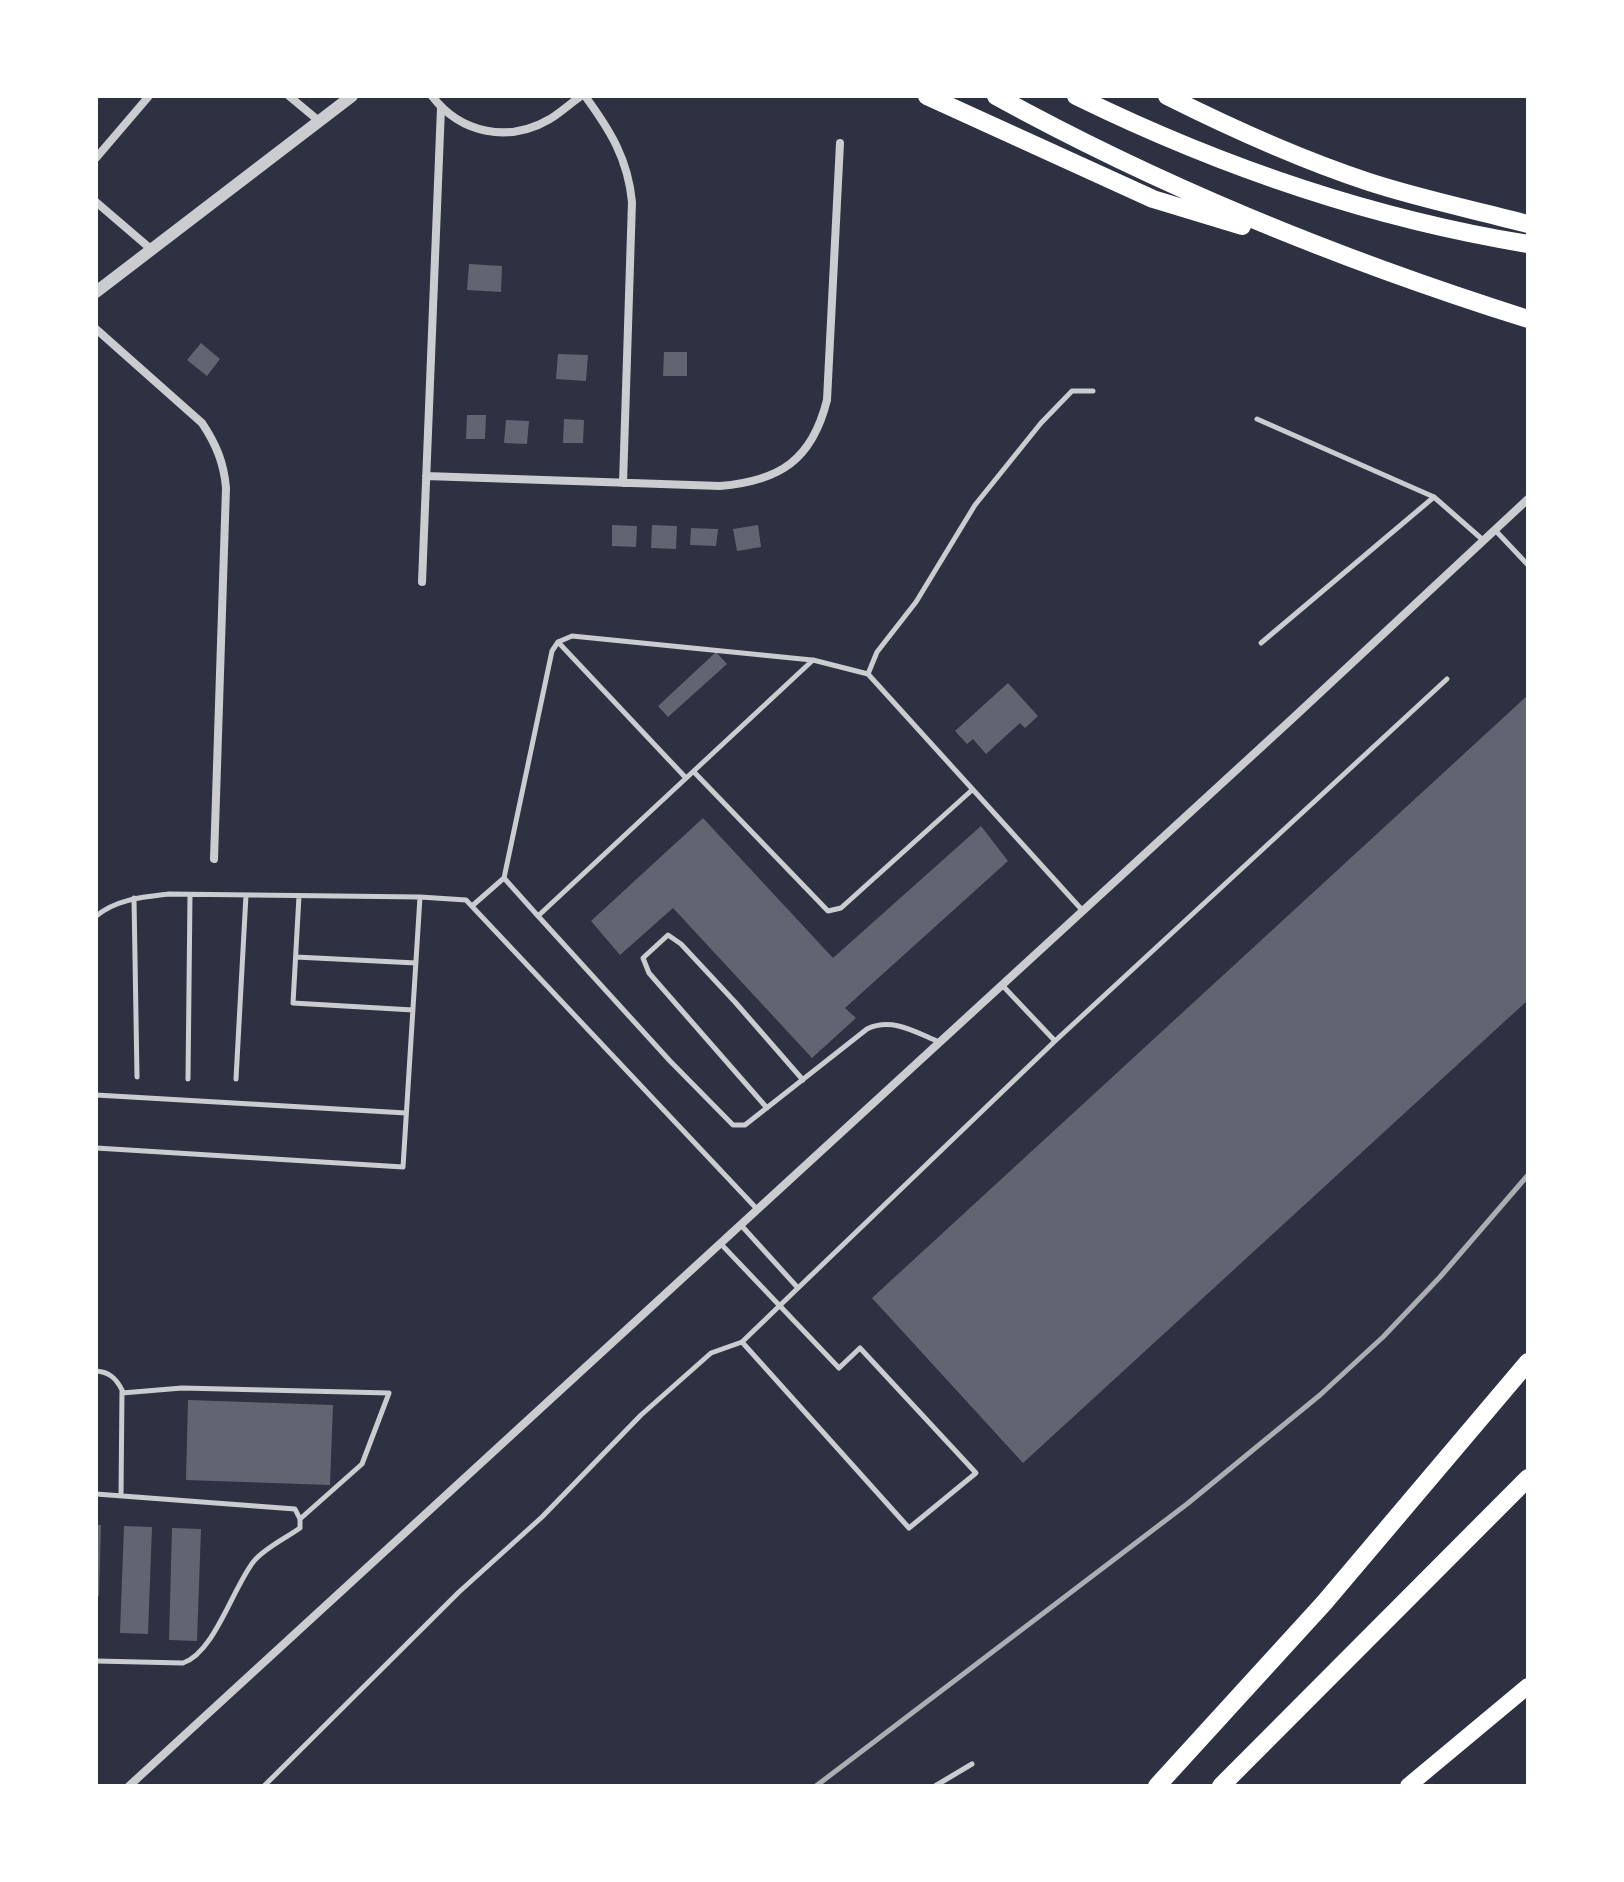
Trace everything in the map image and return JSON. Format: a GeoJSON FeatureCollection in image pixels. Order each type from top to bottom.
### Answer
{"type":"FeatureCollection","features":[{"type":"Feature","properties":{"kind":"highway"},"geometry":{"type":"LineString","coordinates":[[927,96],[1153,199],[1360,262],[1528,319]]}},
{"type":"Feature","properties":{"kind":"highway"},"geometry":{"type":"LineString","coordinates":[[996,96],[1178,187],[1360,262]]}},
{"type":"Feature","properties":{"kind":"highway"},"geometry":{"type":"LineString","coordinates":[[1076,96],[1195,150],[1293,187],[1429,225],[1528,244]]}},
{"type":"Feature","properties":{"kind":"highway"},"geometry":{"type":"LineString","coordinates":[[1167,96],[1258,141],[1328,167],[1371,182],[1528,224]]}},
{"type":"Feature","properties":{"kind":"highway"},"geometry":{"type":"LineString","coordinates":[[1157,1786],[1343,1582],[1528,1362]]}},
{"type":"Feature","properties":{"kind":"highway"},"geometry":{"type":"LineString","coordinates":[[1221,1786],[1528,1480]]}},
{"type":"Feature","properties":{"kind":"main road"},"geometry":{"type":"LineString","coordinates":[[1408,1786],[1528,1686]]}},
{"type":"Feature","properties":{"kind":"street"},"geometry":{"type":"LineString","coordinates":[[96,158],[149,96]]}},
{"type":"Feature","properties":{"kind":"street"},"geometry":{"type":"LineString","coordinates":[[289,96],[319,121]]}},
{"type":"Feature","properties":{"kind":"street"},"geometry":{"type":"LineString","coordinates":[[96,292],[352,96]]}},
{"type":"Feature","properties":{"kind":"street"},"geometry":{"type":"LineString","coordinates":[[432,96],[452,116],[482,131],[510,133],[551,119],[583,96],[618,145],[631,191],[623,483]]}},
{"type":"Feature","properties":{"kind":"street"},"geometry":{"type":"LineString","coordinates":[[422,582],[441,108]]}},
{"type":"Feature","properties":{"kind":"street"},"geometry":{"type":"LineString","coordinates":[[426,476],[720,486],[764,479],[801,454],[822,421],[827,400],[840,143]]}},
{"type":"Feature","properties":{"kind":"street"},"geometry":{"type":"LineString","coordinates":[[96,202],[152,250]]}},
{"type":"Feature","properties":{"kind":"street"},"geometry":{"type":"LineString","coordinates":[[96,329],[202,423],[216,446],[224,470],[226,503],[214,859]]}},
{"type":"Feature","properties":{"kind":"street"},"geometry":{"type":"LineString","coordinates":[[129,1786],[1528,499]]}},
{"type":"Feature","properties":{"kind":"lane"},"geometry":{"type":"LineString","coordinates":[[868,674],[877,652],[916,602],[975,505],[1041,423],[1072,391],[1093,391]]}},
{"type":"Feature","properties":{"kind":"lane"},"geometry":{"type":"LineString","coordinates":[[1257,419],[1434,497],[1484,541]]}},
{"type":"Feature","properties":{"kind":"lane"},"geometry":{"type":"LineString","coordinates":[[1261,643],[1434,497]]}},
{"type":"Feature","properties":{"kind":"lane"},"geometry":{"type":"LineString","coordinates":[[1495,530],[1528,565]]}},
{"type":"Feature","properties":{"kind":"lane"},"geometry":{"type":"LineString","coordinates":[[472,906],[504,878],[552,651],[558,642],[572,636],[813,660],[868,674],[1083,911]]}},
{"type":"Feature","properties":{"kind":"lane"},"geometry":{"type":"LineString","coordinates":[[558,642],[686,779]]}},
{"type":"Feature","properties":{"kind":"lane"},"geometry":{"type":"LineString","coordinates":[[538,916],[813,660]]}},
{"type":"Feature","properties":{"kind":"lane"},"geometry":{"type":"LineString","coordinates":[[264,1786],[459,1592],[542,1517],[641,1415],[711,1353],[742,1342],[1055,1041],[1447,679]]}},
{"type":"Feature","properties":{"kind":"lane"},"geometry":{"type":"LineString","coordinates":[[694,772],[828,911],[841,908],[972,790]]}},
{"type":"Feature","properties":{"kind":"lane"},"geometry":{"type":"LineString","coordinates":[[504,878],[733,1125],[745,1125],[867,1029],[879,1023],[900,1026],[939,1042]]}},
{"type":"Feature","properties":{"kind":"lane"},"geometry":{"type":"LineString","coordinates":[[96,916],[106,908],[134,898],[190,895],[466,900],[757,1209]]}},
{"type":"Feature","properties":{"kind":"lane"},"geometry":{"type":"LineString","coordinates":[[188,1079],[190,895]]}},
{"type":"Feature","properties":{"kind":"lane"},"geometry":{"type":"LineString","coordinates":[[236,1079],[246,895]]}},
{"type":"Feature","properties":{"kind":"lane"},"geometry":{"type":"LineString","coordinates":[[299,896],[293,1003],[413,1010]]}},
{"type":"Feature","properties":{"kind":"lane"},"geometry":{"type":"LineString","coordinates":[[96,1148],[403,1167],[420,897]]}},
{"type":"Feature","properties":{"kind":"lane"},"geometry":{"type":"LineString","coordinates":[[134,898],[137,1077]]}},
{"type":"Feature","properties":{"kind":"lane"},"geometry":{"type":"LineString","coordinates":[[767,1108],[649,973],[643,958],[668,935],[692,955],[803,1080]]}},
{"type":"Feature","properties":{"kind":"lane"},"geometry":{"type":"LineString","coordinates":[[296,957],[416,963]]}},
{"type":"Feature","properties":{"kind":"lane"},"geometry":{"type":"LineString","coordinates":[[1002,985],[1055,1041]]}},
{"type":"Feature","properties":{"kind":"lane"},"geometry":{"type":"LineString","coordinates":[[96,1095],[406,1113]]}},
{"type":"Feature","properties":{"kind":"lane"},"geometry":{"type":"LineString","coordinates":[[740,1224],[798,1288]]}},
{"type":"Feature","properties":{"kind":"lane"},"geometry":{"type":"LineString","coordinates":[[720,1243],[839,1368],[860,1348],[976,1473],[909,1528],[742,1342]]}},
{"type":"Feature","properties":{"kind":"lane"},"geometry":{"type":"LineString","coordinates":[[96,1371],[105,1372],[116,1379],[122,1393],[121,1496]]}},
{"type":"Feature","properties":{"kind":"lane"},"geometry":{"type":"LineString","coordinates":[[122,1393],[182,1388],[389,1393],[362,1464],[300,1519]]}},
{"type":"Feature","properties":{"kind":"lane"},"geometry":{"type":"LineString","coordinates":[[96,1494],[295,1509],[300,1519],[300,1528],[255,1560],[229,1608],[194,1659],[183,1663],[96,1661]]}},
{"type":"Feature","properties":{"kind":"lane"},"geometry":{"type":"LineString","coordinates":[[935,1786],[972,1764]]}},
{"type":"Feature","properties":{"kind":"building"},"geometry":{"type":"Polygon","coordinates":[[[469,264],[502,266],[501,292],[467,290],[469,264]]]}},
{"type":"Feature","properties":{"kind":"building"},"geometry":{"type":"Polygon","coordinates":[[[201,343],[220,359],[207,376],[187,360],[201,343]]]}},
{"type":"Feature","properties":{"kind":"building"},"geometry":{"type":"Polygon","coordinates":[[[664,352],[687,352],[687,376],[663,376],[664,352]]]}},
{"type":"Feature","properties":{"kind":"building"},"geometry":{"type":"Polygon","coordinates":[[[558,354],[588,355],[586,381],[556,379],[558,354]]]}},
{"type":"Feature","properties":{"kind":"building"},"geometry":{"type":"Polygon","coordinates":[[[467,415],[486,415],[485,439],[466,439],[467,415]]]}},
{"type":"Feature","properties":{"kind":"building"},"geometry":{"type":"Polygon","coordinates":[[[564,419],[584,420],[583,443],[563,443],[564,419]]]}},
{"type":"Feature","properties":{"kind":"building"},"geometry":{"type":"Polygon","coordinates":[[[506,420],[529,421],[527,444],[504,443],[506,420]]]}},
{"type":"Feature","properties":{"kind":"building"},"geometry":{"type":"Polygon","coordinates":[[[612,525],[637,526],[636,547],[612,546],[612,525]]]}},
{"type":"Feature","properties":{"kind":"building"},"geometry":{"type":"Polygon","coordinates":[[[652,525],[677,526],[676,549],[651,548],[652,525]]]}},
{"type":"Feature","properties":{"kind":"building"},"geometry":{"type":"Polygon","coordinates":[[[758,525],[761,547],[737,551],[733,529],[758,525]]]}},
{"type":"Feature","properties":{"kind":"building"},"geometry":{"type":"Polygon","coordinates":[[[691,528],[718,529],[716,546],[690,545],[691,528]]]}},
{"type":"Feature","properties":{"kind":"building"},"geometry":{"type":"Polygon","coordinates":[[[716,652],[727,664],[668,717],[658,706],[716,652]]]}},
{"type":"Feature","properties":{"kind":"building"},"geometry":{"type":"Polygon","coordinates":[[[1008,683],[1038,716],[1025,728],[1020,723],[986,754],[973,739],[967,744],[955,731],[1008,683]]]}},
{"type":"Feature","properties":{"kind":"building"},"geometry":{"type":"Polygon","coordinates":[[[1528,695],[1528,1000],[1023,1463],[872,1298],[1528,695]]]}},
{"type":"Feature","properties":{"kind":"building"},"geometry":{"type":"Polygon","coordinates":[[[703,818],[833,958],[981,826],[1008,861],[845,1008],[856,1018],[812,1058],[673,908],[620,955],[591,921],[703,818]]]}},
{"type":"Feature","properties":{"kind":"building"},"geometry":{"type":"Polygon","coordinates":[[[188,1400],[333,1405],[330,1485],[186,1480],[188,1400]]]}},
{"type":"Feature","properties":{"kind":"building"},"geometry":{"type":"Polygon","coordinates":[[[96,1525],[101,1525],[99,1596],[96,1596],[96,1525]]]}},
{"type":"Feature","properties":{"kind":"building"},"geometry":{"type":"Polygon","coordinates":[[[124,1526],[152,1527],[148,1634],[120,1633],[124,1526]]]}},
{"type":"Feature","properties":{"kind":"building"},"geometry":{"type":"Polygon","coordinates":[[[172,1528],[201,1529],[197,1641],[169,1640],[172,1528]]]}},
{"type":"Feature","properties":{"kind":"railway"},"geometry":{"type":"LineString","coordinates":[[816,1786],[1187,1504],[1320,1395],[1383,1337],[1440,1277],[1528,1175]]}}]}
